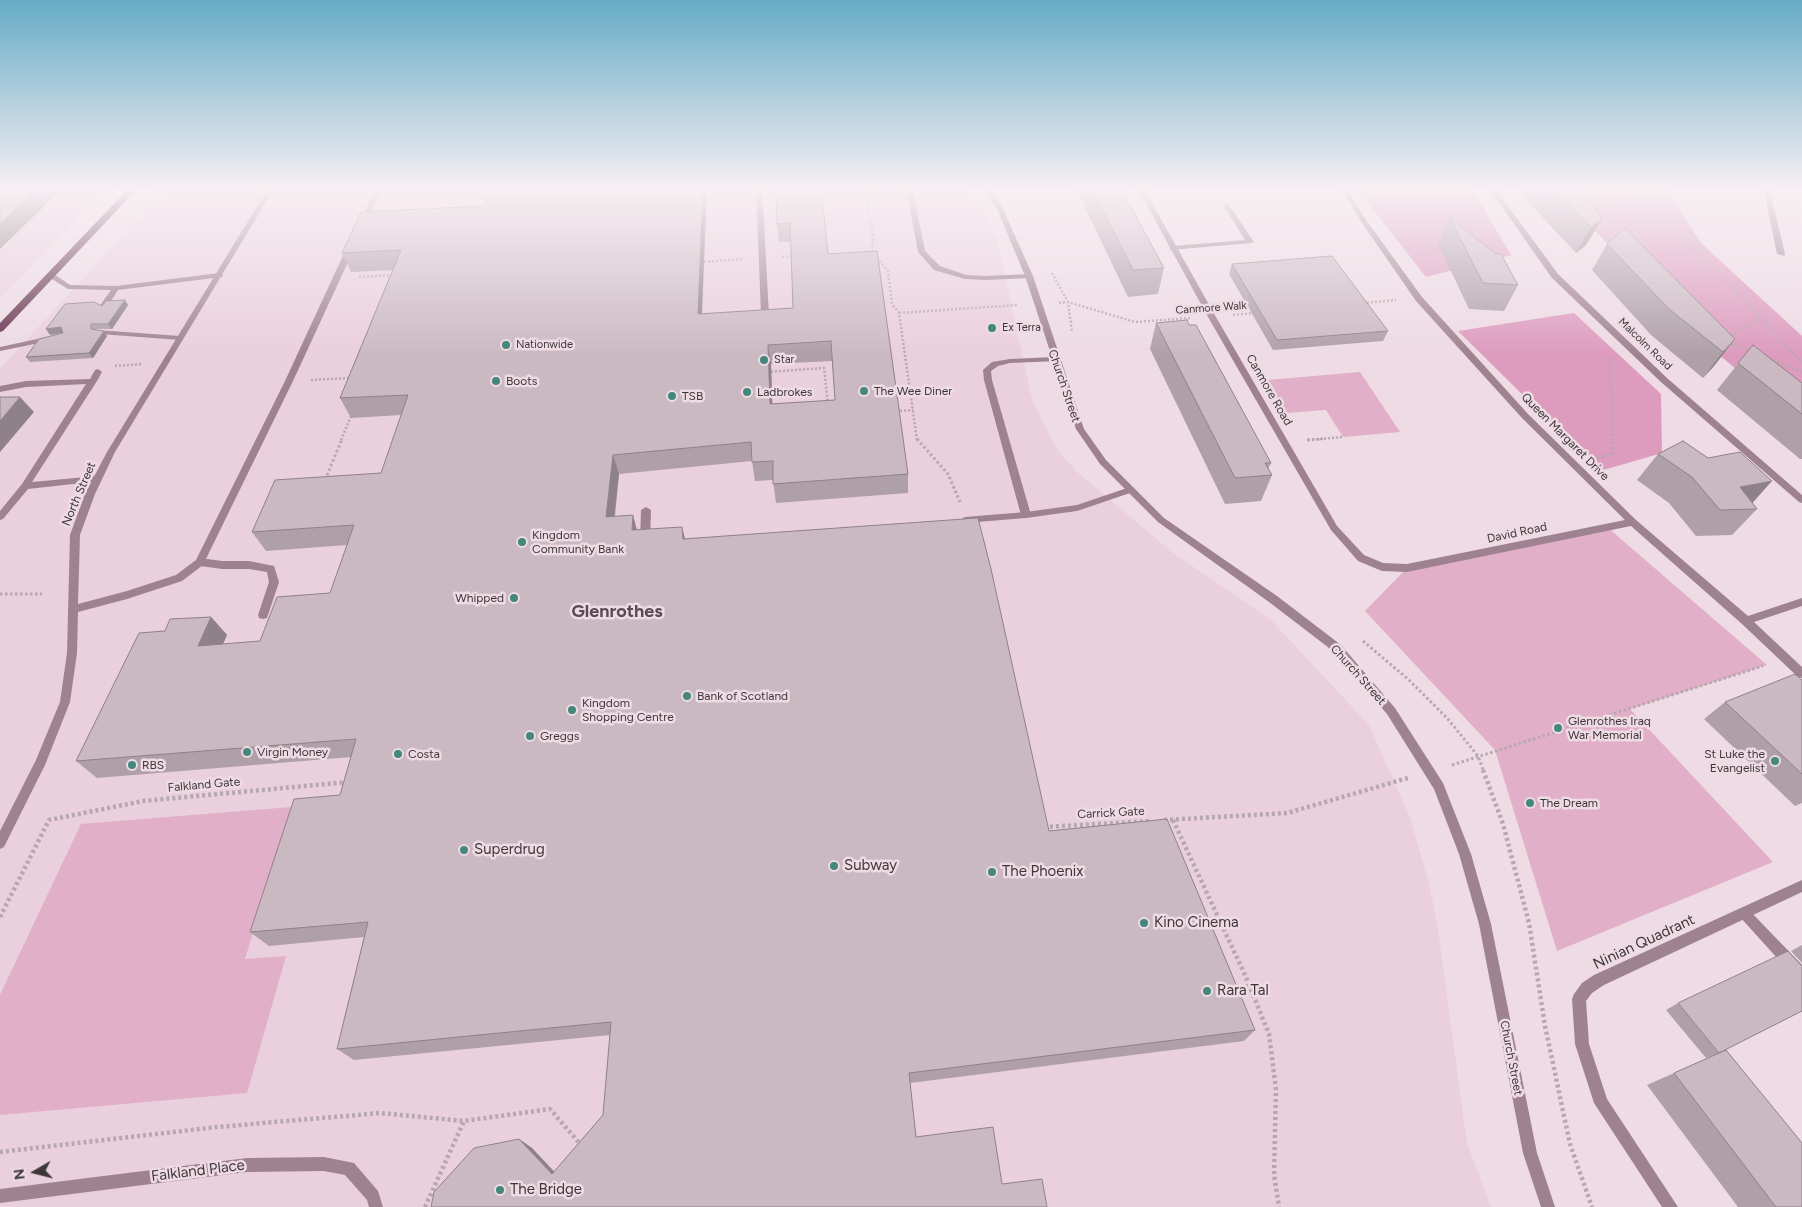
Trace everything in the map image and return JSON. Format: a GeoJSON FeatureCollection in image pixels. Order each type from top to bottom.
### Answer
{"type":"FeatureCollection","features":[{"type":"Feature","properties":{"kind":"main road"},"geometry":{"type":"LineString","coordinates":[[0,329],[82,243]]}},
{"type":"Feature","properties":{"kind":"street","name":"North Street"},"geometry":{"type":"LineString","coordinates":[[0,843],[41,761],[65,702],[72,653],[75,535],[97,479],[111,452],[238,243]]}},
{"type":"Feature","properties":{"kind":"street"},"geometry":{"type":"LineString","coordinates":[[72,610],[179,578],[200,562],[289,381],[352,243]]}},
{"type":"Feature","properties":{"kind":"street"},"geometry":{"type":"LineString","coordinates":[[761,243],[765,315]]}},
{"type":"Feature","properties":{"kind":"street"},"geometry":{"type":"LineString","coordinates":[[920,243],[922,252],[937,268],[965,277],[1028,276]]}},
{"type":"Feature","properties":{"kind":"street","name":"Church Street"},"geometry":{"type":"LineString","coordinates":[[1014,243],[1028,276],[1080,430],[1103,462],[1161,520],[1273,599],[1336,648],[1391,711],[1439,787],[1458,837],[1485,924],[1530,1153],[1548,1207]]}},
{"type":"Feature","properties":{"kind":"street","name":"Canmore Road"},"geometry":{"type":"LineString","coordinates":[[1171,243],[1334,528],[1361,558],[1382,568],[1407,568]]}},
{"type":"Feature","properties":{"kind":"street"},"geometry":{"type":"LineString","coordinates":[[1174,248],[1233,243]]}},
{"type":"Feature","properties":{"kind":"street","name":"Queen Margaret Drive"},"geometry":{"type":"LineString","coordinates":[[1382,243],[1419,298],[1525,416],[1633,522],[1746,621],[1802,674]]}},
{"type":"Feature","properties":{"kind":"street","name":"Malcolm Road"},"geometry":{"type":"LineString","coordinates":[[1532,243],[1556,276],[1664,380],[1802,500]]}},
{"type":"Feature","properties":{"kind":"street"},"geometry":{"type":"LineString","coordinates":[[1779,243],[1781,254]]}},
{"type":"Feature","properties":{"kind":"street"},"geometry":{"type":"LineString","coordinates":[[51,276],[68,287],[116,288],[219,275]]}},
{"type":"Feature","properties":{"kind":"street"},"geometry":{"type":"LineString","coordinates":[[103,306],[116,288]]}},
{"type":"Feature","properties":{"kind":"street"},"geometry":{"type":"LineString","coordinates":[[100,332],[180,338]]}},
{"type":"Feature","properties":{"kind":"street"},"geometry":{"type":"LineString","coordinates":[[0,349],[62,336]]}},
{"type":"Feature","properties":{"kind":"street"},"geometry":{"type":"LineString","coordinates":[[1026,515],[988,380],[987,370],[995,364],[1010,361],[1055,359]]}},
{"type":"Feature","properties":{"kind":"street"},"geometry":{"type":"LineString","coordinates":[[0,516],[25,486],[98,372]]}},
{"type":"Feature","properties":{"kind":"street"},"geometry":{"type":"LineString","coordinates":[[0,388],[26,384],[93,381]]}},
{"type":"Feature","properties":{"kind":"street"},"geometry":{"type":"LineString","coordinates":[[25,486],[97,479]]}},
{"type":"Feature","properties":{"kind":"street"},"geometry":{"type":"LineString","coordinates":[[963,520],[1026,515],[1077,508],[1130,490]]}},
{"type":"Feature","properties":{"kind":"street"},"geometry":{"type":"LineString","coordinates":[[646,510],[645,543],[655,543]]}},
{"type":"Feature","properties":{"kind":"street","name":"David Road"},"geometry":{"type":"LineString","coordinates":[[1407,568],[1633,522]]}},
{"type":"Feature","properties":{"kind":"street"},"geometry":{"type":"LineString","coordinates":[[200,562],[222,565],[249,565],[271,569],[274,582],[263,615]]}},
{"type":"Feature","properties":{"kind":"street"},"geometry":{"type":"LineString","coordinates":[[1746,621],[1802,602]]}},
{"type":"Feature","properties":{"kind":"street","name":"Ninian Quadrant"},"geometry":{"type":"LineString","coordinates":[[1671,1207],[1601,1103],[1582,1044],[1579,999],[1587,988],[1599,980],[1802,886]]}},
{"type":"Feature","properties":{"kind":"street"},"geometry":{"type":"LineString","coordinates":[[1744,913],[1802,975]]}},
{"type":"Feature","properties":{"kind":"street","name":"Falkland Place"},"geometry":{"type":"LineString","coordinates":[[0,1196],[247,1165],[324,1164],[349,1168],[373,1196],[376,1207]]}},
{"type":"Feature","properties":{"kind":"path"},"geometry":{"type":"LineString","coordinates":[[873,243],[872,252],[888,271],[892,304],[899,313],[917,440],[948,474],[963,520]]}},
{"type":"Feature","properties":{"kind":"path"},"geometry":{"type":"LineString","coordinates":[[1426,277],[1424,257],[1447,243]]}},
{"type":"Feature","properties":{"kind":"path"},"geometry":{"type":"LineString","coordinates":[[1691,243],[1802,362]]}},
{"type":"Feature","properties":{"kind":"path"},"geometry":{"type":"LineString","coordinates":[[697,262],[802,256]]}},
{"type":"Feature","properties":{"kind":"path"},"geometry":{"type":"LineString","coordinates":[[336,280],[396,274]]}},
{"type":"Feature","properties":{"kind":"path"},"geometry":{"type":"LineString","coordinates":[[1360,304],[1419,298]]}},
{"type":"Feature","properties":{"kind":"path","name":"Canmore Walk"},"geometry":{"type":"LineString","coordinates":[[899,313],[1068,302],[1134,322],[1261,312]]}},
{"type":"Feature","properties":{"kind":"path"},"geometry":{"type":"LineString","coordinates":[[1758,354],[1723,340],[1760,317]]}},
{"type":"Feature","properties":{"kind":"path"},"geometry":{"type":"LineString","coordinates":[[1574,464],[1612,454],[1610,354],[1632,349]]}},
{"type":"Feature","properties":{"kind":"path"},"geometry":{"type":"LineString","coordinates":[[1767,358],[1802,372]]}},
{"type":"Feature","properties":{"kind":"path"},"geometry":{"type":"LineString","coordinates":[[765,372],[824,368],[828,406]]}},
{"type":"Feature","properties":{"kind":"path"},"geometry":{"type":"LineString","coordinates":[[289,381],[359,377]]}},
{"type":"Feature","properties":{"kind":"path"},"geometry":{"type":"LineString","coordinates":[[894,412],[913,410]]}},
{"type":"Feature","properties":{"kind":"path"},"geometry":{"type":"LineString","coordinates":[[323,484],[353,412]]}},
{"type":"Feature","properties":{"kind":"path"},"geometry":{"type":"LineString","coordinates":[[1284,442],[1343,437]]}},
{"type":"Feature","properties":{"kind":"path"},"geometry":{"type":"LineString","coordinates":[[0,594],[42,594]]}},
{"type":"Feature","properties":{"kind":"path","name":"Carrick Gate"},"geometry":{"type":"LineString","coordinates":[[1035,828],[1287,813],[1429,772],[1785,659]]}},
{"type":"Feature","properties":{"kind":"path","name":"Falkland Gate"},"geometry":{"type":"LineString","coordinates":[[0,917],[49,820],[143,801],[354,781]]}},
{"type":"Feature","properties":{"kind":"path"},"geometry":{"type":"LineString","coordinates":[[1042,818],[1044,827]]}},
{"type":"Feature","properties":{"kind":"path"},"geometry":{"type":"LineString","coordinates":[[1173,820],[1269,1034],[1276,1090],[1274,1175],[1278,1207]]}},
{"type":"Feature","properties":{"kind":"path"},"geometry":{"type":"LineString","coordinates":[[0,1152],[218,1127],[380,1113],[464,1121],[550,1109],[582,1146]]}},
{"type":"Feature","properties":{"kind":"path"},"geometry":{"type":"LineString","coordinates":[[425,1207],[464,1121]]}},
{"type":"Feature","properties":{"kind":"shaded area"},"geometry":{"type":"Polygon","coordinates":[[[0,243],[54,243],[0,298],[0,243]]]}},
{"type":"Feature","properties":{"kind":"shaded area"},"geometry":{"type":"Polygon","coordinates":[[[115,243],[998,243],[1032,400],[1058,451],[1077,472],[1173,553],[1270,619],[1369,725],[1410,818],[1429,884],[1437,923],[1467,1144],[1491,1207],[0,1207],[0,369],[115,243]]]}},
{"type":"Feature","properties":{"kind":"shaded area"},"geometry":{"type":"Polygon","coordinates":[[[1399,243],[1504,243],[1511,255],[1426,277],[1399,243]]]}},
{"type":"Feature","properties":{"kind":"shaded area"},"geometry":{"type":"Polygon","coordinates":[[[1607,243],[1701,243],[1802,336],[1802,423],[1702,341],[1607,243]]]}},
{"type":"Feature","properties":{"kind":"shaded area"},"geometry":{"type":"Polygon","coordinates":[[[1574,313],[1661,394],[1662,453],[1600,471],[1458,331],[1574,313]]]}},
{"type":"Feature","properties":{"kind":"shaded area"},"geometry":{"type":"Polygon","coordinates":[[[1360,372],[1400,432],[1343,437],[1326,410],[1286,413],[1267,380],[1360,372]]]}},
{"type":"Feature","properties":{"kind":"shaded area"},"geometry":{"type":"Polygon","coordinates":[[[1607,527],[1767,665],[1630,709],[1773,862],[1557,951],[1495,750],[1365,611],[1407,568],[1607,527]]]}},
{"type":"Feature","properties":{"kind":"shaded area"},"geometry":{"type":"Polygon","coordinates":[[[291,807],[245,959],[286,956],[247,1093],[0,1115],[0,995],[81,824],[291,807]]]}},
{"type":"Feature","properties":{"kind":"building","name":"Kingdom Shopping Centre"},"geometry":{"type":"Polygon","coordinates":[[[346,243],[701,243],[698,314],[793,308],[791,243],[827,243],[828,254],[877,251],[908,474],[773,484],[773,461],[752,462],[751,442],[613,455],[606,517],[633,515],[632,530],[682,527],[683,539],[978,518],[1049,831],[1167,819],[1255,1030],[909,1073],[916,1137],[993,1127],[1002,1184],[1042,1179],[1047,1207],[431,1207],[434,1192],[474,1148],[519,1139],[552,1174],[603,1115],[611,1022],[337,1049],[368,922],[250,932],[294,799],[340,795],[356,739],[76,761],[139,633],[165,631],[170,619],[211,617],[198,646],[260,641],[277,597],[330,593],[354,525],[252,532],[275,480],[381,473],[408,395],[340,398],[401,250],[342,253],[346,243]],[[831,341],[768,345],[770,404],[835,400],[831,341]]]}},
{"type":"Feature","properties":{"kind":"building"},"geometry":{"type":"Polygon","coordinates":[[[1120,243],[1151,243],[1164,268],[1133,270],[1120,243]]]}},
{"type":"Feature","properties":{"kind":"building"},"geometry":{"type":"Polygon","coordinates":[[[1463,243],[1482,243],[1496,254],[1501,254],[1518,285],[1483,283],[1463,243]]]}},
{"type":"Feature","properties":{"kind":"building"},"geometry":{"type":"Polygon","coordinates":[[[1640,243],[1735,339],[1723,352],[1669,309],[1607,244],[1640,243]]]}},
{"type":"Feature","properties":{"kind":"building"},"geometry":{"type":"Polygon","coordinates":[[[1332,256],[1388,331],[1277,340],[1232,264],[1332,256]]]}},
{"type":"Feature","properties":{"kind":"building"},"geometry":{"type":"Polygon","coordinates":[[[125,300],[108,324],[91,324],[91,329],[104,331],[89,353],[26,357],[39,339],[63,333],[61,327],[46,329],[65,304],[94,302],[102,306],[106,301],[125,300]]]}},
{"type":"Feature","properties":{"kind":"building"},"geometry":{"type":"Polygon","coordinates":[[[1187,320],[1189,325],[1196,325],[1271,463],[1265,463],[1272,475],[1235,478],[1156,323],[1187,320]]]}},
{"type":"Feature","properties":{"kind":"building"},"geometry":{"type":"Polygon","coordinates":[[[1753,345],[1802,383],[1802,414],[1738,363],[1753,345]]]}},
{"type":"Feature","properties":{"kind":"building"},"geometry":{"type":"Polygon","coordinates":[[[0,397],[20,397],[0,421],[0,397]]]}},
{"type":"Feature","properties":{"kind":"building"},"geometry":{"type":"Polygon","coordinates":[[[1683,441],[1708,458],[1740,452],[1772,481],[1740,487],[1757,509],[1720,510],[1692,477],[1658,454],[1683,441]]]}},
{"type":"Feature","properties":{"kind":"building"},"geometry":{"type":"Polygon","coordinates":[[[1795,674],[1802,680],[1802,774],[1725,702],[1795,674]]]}},
{"type":"Feature","properties":{"kind":"building"},"geometry":{"type":"Polygon","coordinates":[[[1788,951],[1802,966],[1802,1011],[1719,1053],[1678,1003],[1788,951]]]}},
{"type":"Feature","properties":{"kind":"building"},"geometry":{"type":"Polygon","coordinates":[[[1726,1050],[1802,1143],[1802,1207],[1776,1207],[1674,1073],[1726,1050]]]}},
{"type":"Feature","properties":{"kind":"place","name":"Ex Terra"},"geometry":{"type":"Point","coordinates":[992,328]}},
{"type":"Feature","properties":{"kind":"place","name":"Nationwide"},"geometry":{"type":"Point","coordinates":[506,345]}},
{"type":"Feature","properties":{"kind":"place","name":"Star"},"geometry":{"type":"Point","coordinates":[764,360]}},
{"type":"Feature","properties":{"kind":"place","name":"Boots"},"geometry":{"type":"Point","coordinates":[496,381]}},
{"type":"Feature","properties":{"kind":"place","name":"The Wee Diner"},"geometry":{"type":"Point","coordinates":[864,391]}},
{"type":"Feature","properties":{"kind":"place","name":"Ladbrokes"},"geometry":{"type":"Point","coordinates":[747,392]}},
{"type":"Feature","properties":{"kind":"place","name":"TSB"},"geometry":{"type":"Point","coordinates":[672,396]}},
{"type":"Feature","properties":{"kind":"place","name":"Kingdom Community Bank"},"geometry":{"type":"Point","coordinates":[522,542]}},
{"type":"Feature","properties":{"kind":"place","name":"Whipped"},"geometry":{"type":"Point","coordinates":[514,598]}},
{"type":"Feature","properties":{"kind":"place","name":"Bank of Scotland"},"geometry":{"type":"Point","coordinates":[687,696]}},
{"type":"Feature","properties":{"kind":"place","name":"Kingdom Shopping Centre"},"geometry":{"type":"Point","coordinates":[572,710]}},
{"type":"Feature","properties":{"kind":"place","name":"Glenrothes Iraq War Memorial"},"geometry":{"type":"Point","coordinates":[1558,728]}},
{"type":"Feature","properties":{"kind":"place","name":"Greggs"},"geometry":{"type":"Point","coordinates":[530,736]}},
{"type":"Feature","properties":{"kind":"place","name":"Virgin Money"},"geometry":{"type":"Point","coordinates":[247,752]}},
{"type":"Feature","properties":{"kind":"place","name":"Costa"},"geometry":{"type":"Point","coordinates":[398,754]}},
{"type":"Feature","properties":{"kind":"place","name":"St Luke the Evangelist"},"geometry":{"type":"Point","coordinates":[1775,761]}},
{"type":"Feature","properties":{"kind":"place","name":"RBS"},"geometry":{"type":"Point","coordinates":[132,765]}},
{"type":"Feature","properties":{"kind":"place","name":"The Dream"},"geometry":{"type":"Point","coordinates":[1530,803]}},
{"type":"Feature","properties":{"kind":"place","name":"Superdrug"},"geometry":{"type":"Point","coordinates":[464,850]}},
{"type":"Feature","properties":{"kind":"place","name":"Subway"},"geometry":{"type":"Point","coordinates":[834,866]}},
{"type":"Feature","properties":{"kind":"place","name":"The Phoenix"},"geometry":{"type":"Point","coordinates":[992,872]}},
{"type":"Feature","properties":{"kind":"place","name":"Kino Cinema"},"geometry":{"type":"Point","coordinates":[1144,923]}},
{"type":"Feature","properties":{"kind":"place","name":"Rara Tal"},"geometry":{"type":"Point","coordinates":[1207,991]}},
{"type":"Feature","properties":{"kind":"place","name":"The Bridge"},"geometry":{"type":"Point","coordinates":[500,1190]}},
{"type":"Feature","properties":{"kind":"district","name":"Glenrothes"},"geometry":{"type":"Point","coordinates":[617,612]}}]}
